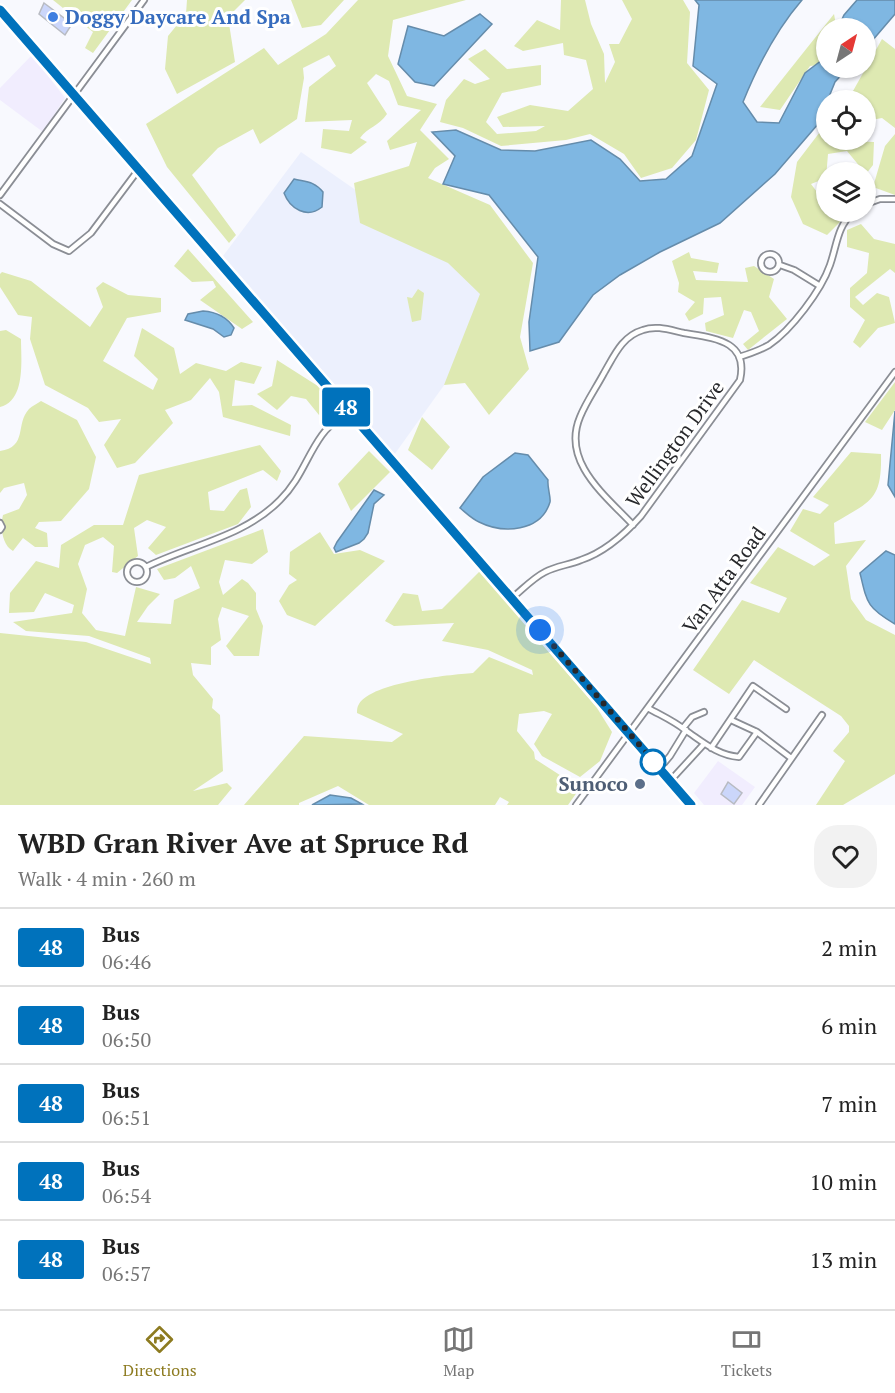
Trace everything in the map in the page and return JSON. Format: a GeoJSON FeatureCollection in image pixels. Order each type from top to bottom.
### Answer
{"type":"FeatureCollection","features":[{"type":"Feature","properties":{"kind":"main road"},"geometry":{"type":"LineString","coordinates":[[0,10],[691,805]]}},
{"type":"Feature","properties":{"kind":"street"},"geometry":{"type":"LineString","coordinates":[[0,195],[144,0]]}},
{"type":"Feature","properties":{"kind":"street"},"geometry":{"type":"LineString","coordinates":[[0,204],[53,244],[69,251],[91,233],[139,169]]}},
{"type":"Feature","properties":{"kind":"street"},"geometry":{"type":"LineString","coordinates":[[876,200],[895,200]]}},
{"type":"Feature","properties":{"kind":"street"},"geometry":{"type":"LineString","coordinates":[[633,525],[591,480],[580,462],[576,442],[580,416],[619,347],[634,333],[656,328],[720,340],[731,346],[739,357],[766,346],[780,336],[820,286],[829,269],[840,229],[845,222]]}},
{"type":"Feature","properties":{"kind":"street"},"geometry":{"type":"LineString","coordinates":[[780,265],[775,272],[768,272],[762,267],[761,261],[764,256],[771,254],[777,257],[780,265],[794,270],[820,286]]}},
{"type":"Feature","properties":{"kind":"street","name":"Wellington Drive"},"geometry":{"type":"LineString","coordinates":[[512,598],[542,573],[597,553],[613,543],[633,525],[735,388],[741,372],[739,357]]}},
{"type":"Feature","properties":{"kind":"street","name":"Van Atta Road"},"geometry":{"type":"LineString","coordinates":[[576,805],[895,372]]}},
{"type":"Feature","properties":{"kind":"street"},"geometry":{"type":"LineString","coordinates":[[146,567],[249,524],[264,513],[292,487],[323,433],[349,410]]}},
{"type":"Feature","properties":{"kind":"street"},"geometry":{"type":"LineString","coordinates":[[0,523],[0,530]]}},
{"type":"Feature","properties":{"kind":"street"},"geometry":{"type":"LineString","coordinates":[[138,562],[146,567],[147,573],[143,580],[135,582],[129,578],[127,570],[131,564],[138,562]]}},
{"type":"Feature","properties":{"kind":"street"},"geometry":{"type":"LineString","coordinates":[[711,748],[753,686],[786,710]]}},
{"type":"Feature","properties":{"kind":"street"},"geometry":{"type":"LineString","coordinates":[[648,708],[723,754],[739,756],[757,732]]}},
{"type":"Feature","properties":{"kind":"street"},"geometry":{"type":"LineString","coordinates":[[659,769],[670,756],[692,717],[704,712]]}},
{"type":"Feature","properties":{"kind":"street"},"geometry":{"type":"LineString","coordinates":[[759,805],[822,715]]}},
{"type":"Feature","properties":{"kind":"street"},"geometry":{"type":"LineString","coordinates":[[731,720],[757,732],[791,758]]}},
{"type":"Feature","properties":{"kind":"street"},"geometry":{"type":"LineString","coordinates":[[670,781],[704,744]]}},
{"type":"Feature","properties":{"kind":"shaded area"},"geometry":{"type":"Polygon","coordinates":[[[32,55],[65,98],[43,132],[0,100],[0,88],[32,55]]]}},
{"type":"Feature","properties":{"kind":"shaded area"},"geometry":{"type":"Polygon","coordinates":[[[301,152],[508,296],[394,455],[223,256],[301,152]]]}},
{"type":"Feature","properties":{"kind":"shaded area"},"geometry":{"type":"Polygon","coordinates":[[[718,761],[755,787],[742,805],[704,805],[694,793],[718,761]]]}},
{"type":"Feature","properties":{"kind":"green space"},"geometry":{"type":"Polygon","coordinates":[[[53,0],[132,0],[93,53],[85,48],[93,32],[53,0]]]}},
{"type":"Feature","properties":{"kind":"green space"},"geometry":{"type":"Polygon","coordinates":[[[187,0],[245,0],[228,17],[235,62],[177,94],[165,69],[168,36],[186,14],[187,0]]]}},
{"type":"Feature","properties":{"kind":"green space"},"geometry":{"type":"Polygon","coordinates":[[[291,0],[344,0],[321,25],[302,28],[291,0]]]}},
{"type":"Feature","properties":{"kind":"green space"},"geometry":{"type":"Polygon","coordinates":[[[358,0],[466,0],[393,20],[388,56],[407,96],[437,104],[420,130],[449,159],[435,168],[428,178],[490,205],[533,263],[520,337],[529,369],[489,415],[465,383],[444,385],[480,294],[448,263],[360,223],[354,183],[409,166],[417,142],[390,150],[387,141],[421,110],[398,105],[389,81],[376,74],[367,83],[387,114],[363,134],[360,138],[367,142],[351,154],[321,148],[323,129],[349,131],[352,120],[305,122],[309,87],[336,66],[329,55],[303,68],[304,78],[297,119],[260,144],[253,129],[218,148],[192,175],[236,235],[229,243],[167,167],[146,124],[264,48],[278,65],[326,34],[358,0]]]}},
{"type":"Feature","properties":{"kind":"green space"},"geometry":{"type":"Polygon","coordinates":[[[561,0],[585,0],[591,24],[604,54],[605,83],[615,62],[609,44],[619,44],[632,19],[622,0],[683,0],[690,12],[687,63],[709,90],[696,140],[672,168],[641,178],[624,154],[590,134],[566,140],[501,146],[463,128],[440,122],[446,100],[464,79],[475,84],[490,79],[468,59],[485,49],[507,69],[541,65],[541,85],[502,93],[486,122],[497,134],[536,131],[545,126],[503,127],[497,117],[530,105],[568,111],[593,89],[586,60],[564,55],[563,43],[523,51],[514,46],[537,20],[560,30],[561,0]]]}},
{"type":"Feature","properties":{"kind":"green space"},"geometry":{"type":"Polygon","coordinates":[[[816,37],[816,65],[810,66],[780,110],[760,107],[816,37]]]}},
{"type":"Feature","properties":{"kind":"green space"},"geometry":{"type":"Polygon","coordinates":[[[882,39],[895,49],[895,128],[882,118],[876,119],[876,90],[854,90],[860,78],[876,78],[876,50],[882,39]]]}},
{"type":"Feature","properties":{"kind":"green space"},"geometry":{"type":"Polygon","coordinates":[[[895,134],[895,195],[876,188],[876,177],[885,146],[895,134]]]}},
{"type":"Feature","properties":{"kind":"green space"},"geometry":{"type":"Polygon","coordinates":[[[816,137],[816,150],[874,150],[873,162],[856,162],[847,151],[828,154],[827,162],[816,162],[816,182],[811,184],[816,191],[816,222],[840,222],[827,235],[803,224],[791,197],[797,162],[816,137]]]}},
{"type":"Feature","properties":{"kind":"green space"},"geometry":{"type":"Polygon","coordinates":[[[861,224],[874,239],[895,244],[895,273],[890,269],[855,297],[863,305],[877,293],[889,297],[895,323],[878,328],[860,348],[853,342],[865,320],[850,307],[850,288],[867,273],[869,253],[847,247],[847,230],[861,224]]]}},
{"type":"Feature","properties":{"kind":"green space"},"geometry":{"type":"Polygon","coordinates":[[[188,249],[253,322],[242,329],[200,300],[216,287],[213,281],[192,282],[174,266],[188,249]]]}},
{"type":"Feature","properties":{"kind":"green space"},"geometry":{"type":"Polygon","coordinates":[[[689,252],[691,258],[719,263],[717,273],[693,271],[696,280],[748,282],[745,268],[754,266],[774,279],[769,297],[787,319],[748,350],[743,344],[759,331],[751,312],[744,310],[733,338],[706,331],[705,323],[724,315],[721,297],[704,298],[703,314],[689,321],[685,314],[695,302],[678,292],[679,283],[672,261],[689,252]]]}},
{"type":"Feature","properties":{"kind":"green space"},"geometry":{"type":"Polygon","coordinates":[[[2,272],[31,281],[90,327],[103,307],[96,288],[103,282],[128,295],[161,298],[161,312],[127,318],[103,361],[153,390],[158,379],[134,356],[142,328],[174,348],[180,374],[196,363],[226,371],[241,362],[262,367],[254,384],[235,380],[232,406],[252,405],[291,425],[290,436],[223,417],[219,392],[210,378],[191,400],[165,410],[173,423],[135,463],[117,468],[104,445],[121,419],[99,422],[88,408],[45,385],[30,339],[32,317],[18,315],[0,287],[2,272]]]}},
{"type":"Feature","properties":{"kind":"green space"},"geometry":{"type":"Polygon","coordinates":[[[418,289],[424,293],[421,320],[412,322],[407,297],[412,298],[418,289]]]}},
{"type":"Feature","properties":{"kind":"green space"},"geometry":{"type":"Polygon","coordinates":[[[6,330],[21,339],[21,368],[14,397],[0,407],[0,331],[6,330]]]}},
{"type":"Feature","properties":{"kind":"green space"},"geometry":{"type":"Polygon","coordinates":[[[277,360],[321,388],[331,411],[319,415],[306,399],[291,396],[277,410],[257,394],[272,386],[277,360]]]}},
{"type":"Feature","properties":{"kind":"green space"},"geometry":{"type":"Polygon","coordinates":[[[895,382],[895,410],[882,430],[865,422],[895,382]]]}},
{"type":"Feature","properties":{"kind":"green space"},"geometry":{"type":"Polygon","coordinates":[[[41,401],[77,420],[96,457],[89,489],[61,521],[39,522],[35,528],[47,533],[48,547],[35,547],[23,538],[13,551],[6,545],[3,535],[3,515],[19,509],[27,495],[24,483],[4,488],[0,493],[0,451],[14,445],[18,440],[25,415],[30,408],[41,401]]]}},
{"type":"Feature","properties":{"kind":"green space"},"geometry":{"type":"Polygon","coordinates":[[[422,417],[450,447],[432,470],[408,450],[422,417]]]}},
{"type":"Feature","properties":{"kind":"green space"},"geometry":{"type":"Polygon","coordinates":[[[260,445],[281,471],[277,481],[263,470],[208,492],[210,510],[224,511],[240,490],[247,488],[251,507],[238,524],[156,555],[148,548],[166,527],[147,520],[134,528],[138,556],[117,573],[112,572],[114,546],[103,537],[85,545],[78,564],[87,589],[82,613],[96,630],[125,636],[136,587],[160,594],[137,622],[171,624],[174,600],[200,588],[191,566],[175,578],[164,580],[157,569],[263,529],[268,552],[252,564],[225,560],[219,582],[223,595],[242,579],[256,593],[256,609],[263,626],[259,656],[234,656],[226,646],[249,616],[222,607],[218,619],[221,640],[211,647],[211,665],[191,663],[193,675],[213,699],[212,708],[220,715],[223,771],[193,791],[227,783],[232,788],[218,805],[0,805],[0,633],[86,642],[151,664],[150,658],[89,636],[26,631],[13,622],[72,613],[74,605],[45,593],[34,612],[9,613],[10,593],[36,561],[59,568],[61,545],[94,525],[123,525],[139,475],[260,445]]]}},
{"type":"Feature","properties":{"kind":"green space"},"geometry":{"type":"Polygon","coordinates":[[[369,451],[390,472],[351,511],[338,484],[369,451]]]}},
{"type":"Feature","properties":{"kind":"green space"},"geometry":{"type":"Polygon","coordinates":[[[851,452],[881,454],[879,481],[872,498],[834,523],[835,544],[866,540],[846,566],[851,599],[866,620],[895,635],[895,774],[843,805],[816,805],[845,761],[833,751],[849,732],[849,726],[841,716],[754,660],[729,694],[693,670],[742,600],[779,613],[787,598],[750,583],[778,547],[814,566],[830,555],[790,531],[803,509],[820,514],[829,505],[813,497],[851,452]]]}},
{"type":"Feature","properties":{"kind":"green space"},"geometry":{"type":"Polygon","coordinates":[[[320,532],[334,554],[360,550],[385,561],[315,626],[287,615],[279,601],[289,585],[297,580],[289,574],[290,552],[320,532]]]}},
{"type":"Feature","properties":{"kind":"green space"},"geometry":{"type":"Polygon","coordinates":[[[480,571],[597,708],[612,732],[600,761],[580,777],[542,756],[534,744],[552,714],[544,711],[519,714],[517,731],[534,752],[535,759],[580,788],[568,805],[507,805],[509,802],[500,797],[495,805],[369,805],[338,786],[299,805],[244,805],[304,736],[392,742],[403,734],[357,713],[359,704],[367,696],[379,690],[412,681],[473,673],[489,657],[533,675],[532,670],[488,650],[442,641],[454,623],[394,626],[385,621],[403,593],[418,595],[422,611],[442,609],[480,571]]]}},
{"type":"Feature","properties":{"kind":"water"},"geometry":{"type":"Polygon","coordinates":[[[695,0],[802,0],[768,48],[743,102],[757,122],[779,123],[805,73],[816,65],[816,78],[839,78],[832,90],[816,90],[816,126],[775,174],[720,223],[660,252],[620,275],[593,295],[559,342],[530,351],[529,322],[538,257],[489,195],[443,184],[455,156],[432,132],[456,130],[501,150],[535,151],[591,140],[620,159],[640,181],[666,179],[692,156],[717,84],[693,66],[699,5],[695,0]]]}},
{"type":"Feature","properties":{"kind":"water"},"geometry":{"type":"Polygon","coordinates":[[[857,0],[895,0],[895,14],[876,36],[876,18],[843,18],[857,0]]]}},
{"type":"Feature","properties":{"kind":"water"},"geometry":{"type":"Polygon","coordinates":[[[480,14],[492,24],[434,86],[415,82],[398,64],[408,26],[444,36],[480,14]]]}},
{"type":"Feature","properties":{"kind":"water"},"geometry":{"type":"Polygon","coordinates":[[[294,179],[310,182],[320,188],[323,192],[322,207],[305,212],[290,204],[284,193],[294,179]]]}},
{"type":"Feature","properties":{"kind":"water"},"geometry":{"type":"Polygon","coordinates":[[[203,311],[225,318],[234,328],[231,335],[224,337],[213,329],[185,320],[188,314],[203,311]]]}},
{"type":"Feature","properties":{"kind":"water"},"geometry":{"type":"Polygon","coordinates":[[[895,411],[895,497],[888,485],[895,411]]]}},
{"type":"Feature","properties":{"kind":"water"},"geometry":{"type":"Polygon","coordinates":[[[515,453],[528,455],[548,480],[550,502],[545,512],[530,525],[520,528],[499,528],[476,521],[460,508],[483,477],[515,453]]]}},
{"type":"Feature","properties":{"kind":"water"},"geometry":{"type":"Polygon","coordinates":[[[374,490],[384,495],[374,504],[368,533],[359,543],[336,552],[334,548],[337,542],[374,490]]]}},
{"type":"Feature","properties":{"kind":"water"},"geometry":{"type":"Polygon","coordinates":[[[886,551],[895,555],[895,624],[873,609],[864,591],[860,573],[886,551]]]}},
{"type":"Feature","properties":{"kind":"water"},"geometry":{"type":"Polygon","coordinates":[[[330,795],[351,798],[362,804],[312,805],[330,795]]]}},
{"type":"Feature","properties":{"kind":"building","name":"Doggy Daycare And Spa"},"geometry":{"type":"Polygon","coordinates":[[[44,3],[72,24],[65,35],[39,14],[44,3]]]}},
{"type":"Feature","properties":{"kind":"building"},"geometry":{"type":"Polygon","coordinates":[[[728,782],[742,793],[734,804],[721,794],[728,782]]]}},
{"type":"Feature","properties":{"kind":"bus line","name":"48"},"geometry":{"type":"LineString","coordinates":[[0,10],[691,805]]}},
{"type":"Feature","properties":{"kind":"place","name":"Doggy Daycare And Spa"},"geometry":{"type":"Point","coordinates":[53,17]}},
{"type":"Feature","properties":{"kind":"place","name":"Sunoco"},"geometry":{"type":"Point","coordinates":[640,784]}},
{"type":"Feature","properties":{"kind":"route"},"geometry":{"type":"LineString","coordinates":[[540,630],[656,764],[653,762]]}}]}
